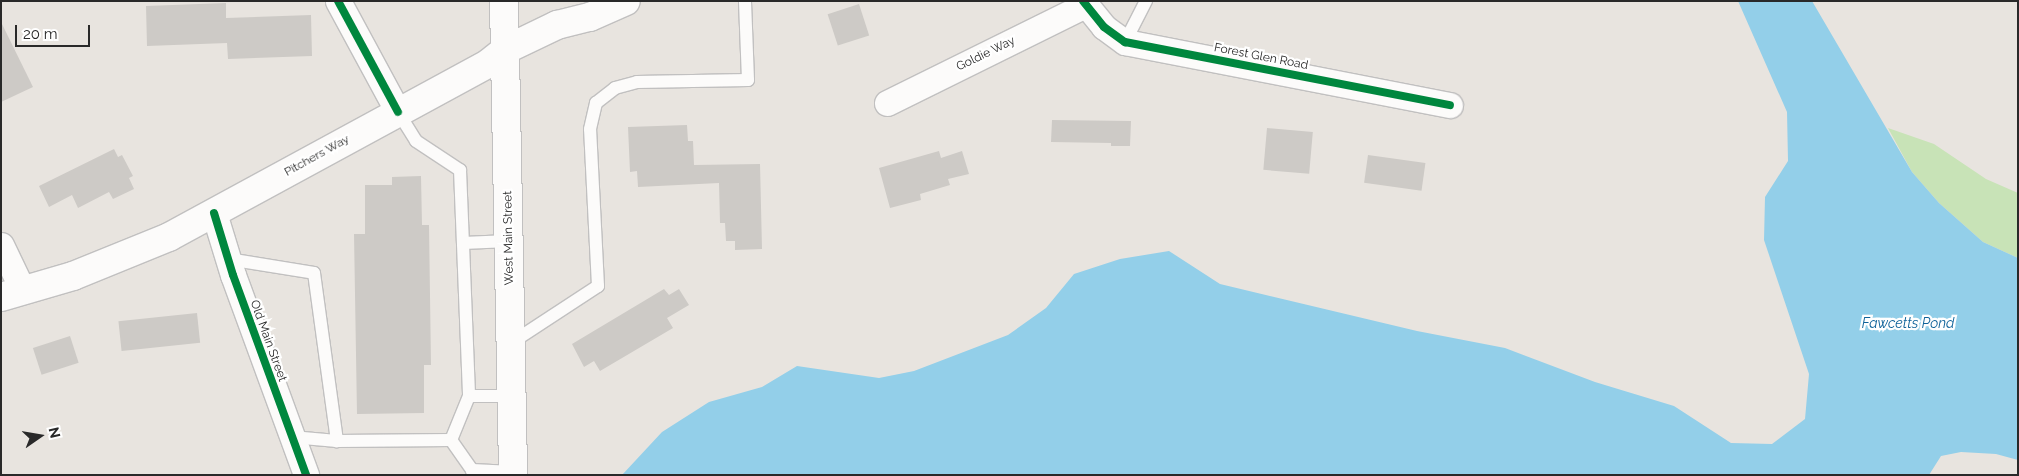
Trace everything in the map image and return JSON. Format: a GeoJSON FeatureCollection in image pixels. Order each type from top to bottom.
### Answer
{"type":"FeatureCollection","features":[{"type":"Feature","properties":{"kind":"main road","name":"West Main Street"},"geometry":{"type":"LineString","coordinates":[[504,1],[513,474]]}},
{"type":"Feature","properties":{"kind":"main road","name":"Pitchers Way"},"geometry":{"type":"LineString","coordinates":[[12,294],[116,260],[169,237],[489,63],[505,50],[557,25],[590,17],[626,1]]}},
{"type":"Feature","properties":{"kind":"street"},"geometry":{"type":"LineString","coordinates":[[338,1],[398,112]]}},
{"type":"Feature","properties":{"kind":"street","name":"Forest Glen Road"},"geometry":{"type":"LineString","coordinates":[[1084,3],[1104,27],[1125,42],[1450,105]]}},
{"type":"Feature","properties":{"kind":"street","name":"Goldie Way"},"geometry":{"type":"LineString","coordinates":[[888,103],[1084,3]]}},
{"type":"Feature","properties":{"kind":"street","name":"Old Main Street"},"geometry":{"type":"LineString","coordinates":[[214,213],[228,259],[306,475]]}},
{"type":"Feature","properties":{"kind":"street"},"geometry":{"type":"LineString","coordinates":[[1,245],[12,294]]}},
{"type":"Feature","properties":{"kind":"lane"},"geometry":{"type":"LineString","coordinates":[[511,342],[598,286],[590,130],[596,103],[615,88],[637,82],[748,80],[745,1]]}},
{"type":"Feature","properties":{"kind":"lane"},"geometry":{"type":"LineString","coordinates":[[1125,42],[1146,1]]}},
{"type":"Feature","properties":{"kind":"lane"},"geometry":{"type":"LineString","coordinates":[[398,112],[416,142],[460,170],[469,396],[451,440]]}},
{"type":"Feature","properties":{"kind":"lane"},"geometry":{"type":"LineString","coordinates":[[463,243],[509,241]]}},
{"type":"Feature","properties":{"kind":"lane"},"geometry":{"type":"LineString","coordinates":[[228,259],[314,273],[337,441]]}},
{"type":"Feature","properties":{"kind":"lane"},"geometry":{"type":"LineString","coordinates":[[469,396],[512,396]]}},
{"type":"Feature","properties":{"kind":"lane"},"geometry":{"type":"LineString","coordinates":[[292,437],[337,441],[451,440]]}},
{"type":"Feature","properties":{"kind":"lane"},"geometry":{"type":"LineString","coordinates":[[451,440],[472,472],[513,474]]}},
{"type":"Feature","properties":{"kind":"green space"},"geometry":{"type":"Polygon","coordinates":[[[1888,128],[1934,144],[1986,179],[2018,193],[2018,258],[1983,242],[1939,203],[1912,172],[1888,128]]]}},
{"type":"Feature","properties":{"kind":"water","name":"Fawcetts Pond"},"geometry":{"type":"Polygon","coordinates":[[[1738,1],[1812,1],[1912,172],[1939,203],[1983,242],[2018,258],[2018,460],[1996,454],[1961,452],[1941,456],[1929,475],[622,475],[662,432],[709,402],[762,387],[797,366],[879,378],[914,371],[1008,335],[1046,308],[1074,274],[1120,259],[1169,251],[1220,284],[1417,331],[1505,348],[1595,382],[1674,406],[1731,443],[1772,444],[1805,419],[1809,374],[1764,240],[1765,197],[1788,161],[1787,112],[1738,1]]]}},
{"type":"Feature","properties":{"kind":"building"},"geometry":{"type":"Polygon","coordinates":[[[226,3],[226,18],[311,15],[312,56],[228,59],[227,43],[147,46],[146,6],[226,3]]]}},
{"type":"Feature","properties":{"kind":"building"},"geometry":{"type":"Polygon","coordinates":[[[859,4],[869,35],[838,46],[828,14],[859,4]]]}},
{"type":"Feature","properties":{"kind":"building"},"geometry":{"type":"Polygon","coordinates":[[[1,22],[33,87],[1,102],[1,22]]]}},
{"type":"Feature","properties":{"kind":"building"},"geometry":{"type":"Polygon","coordinates":[[[1052,120],[1131,121],[1130,146],[1111,146],[1111,143],[1051,142],[1052,120]]]}},
{"type":"Feature","properties":{"kind":"building"},"geometry":{"type":"Polygon","coordinates":[[[687,125],[688,141],[693,141],[694,165],[760,164],[762,249],[735,250],[735,241],[726,241],[725,223],[720,223],[719,183],[638,187],[637,171],[630,172],[628,127],[687,125]]]}},
{"type":"Feature","properties":{"kind":"building"},"geometry":{"type":"Polygon","coordinates":[[[1267,128],[1313,132],[1309,174],[1263,170],[1267,128]]]}},
{"type":"Feature","properties":{"kind":"building"},"geometry":{"type":"Polygon","coordinates":[[[114,149],[118,157],[122,155],[133,176],[129,178],[134,189],[113,199],[109,192],[78,208],[72,195],[49,207],[39,186],[114,149]]]}},
{"type":"Feature","properties":{"kind":"building"},"geometry":{"type":"Polygon","coordinates":[[[939,151],[941,158],[962,151],[969,174],[948,179],[950,185],[920,194],[921,200],[890,208],[879,168],[939,151]]]}},
{"type":"Feature","properties":{"kind":"building"},"geometry":{"type":"Polygon","coordinates":[[[1368,155],[1425,163],[1422,191],[1364,183],[1368,155]]]}},
{"type":"Feature","properties":{"kind":"building"},"geometry":{"type":"Polygon","coordinates":[[[421,176],[422,225],[429,225],[431,365],[424,365],[424,413],[357,414],[354,234],[365,234],[365,185],[392,185],[392,177],[421,176]]]}},
{"type":"Feature","properties":{"kind":"building"},"geometry":{"type":"Polygon","coordinates":[[[664,289],[669,295],[679,289],[689,305],[667,318],[673,328],[600,371],[594,361],[584,367],[572,344],[664,289]]]}},
{"type":"Feature","properties":{"kind":"building"},"geometry":{"type":"Polygon","coordinates":[[[197,313],[200,343],[122,351],[118,321],[197,313]]]}},
{"type":"Feature","properties":{"kind":"building"},"geometry":{"type":"Polygon","coordinates":[[[70,336],[79,363],[42,375],[33,348],[70,336]]]}},
{"type":"Feature","properties":{"kind":"cycle path"},"geometry":{"type":"LineString","coordinates":[[338,1],[398,112]]}},
{"type":"Feature","properties":{"kind":"cycle path"},"geometry":{"type":"LineString","coordinates":[[1083,1],[1104,27],[1125,42],[1450,105]]}},
{"type":"Feature","properties":{"kind":"cycle path"},"geometry":{"type":"LineString","coordinates":[[214,213],[233,275],[306,475]]}}]}
